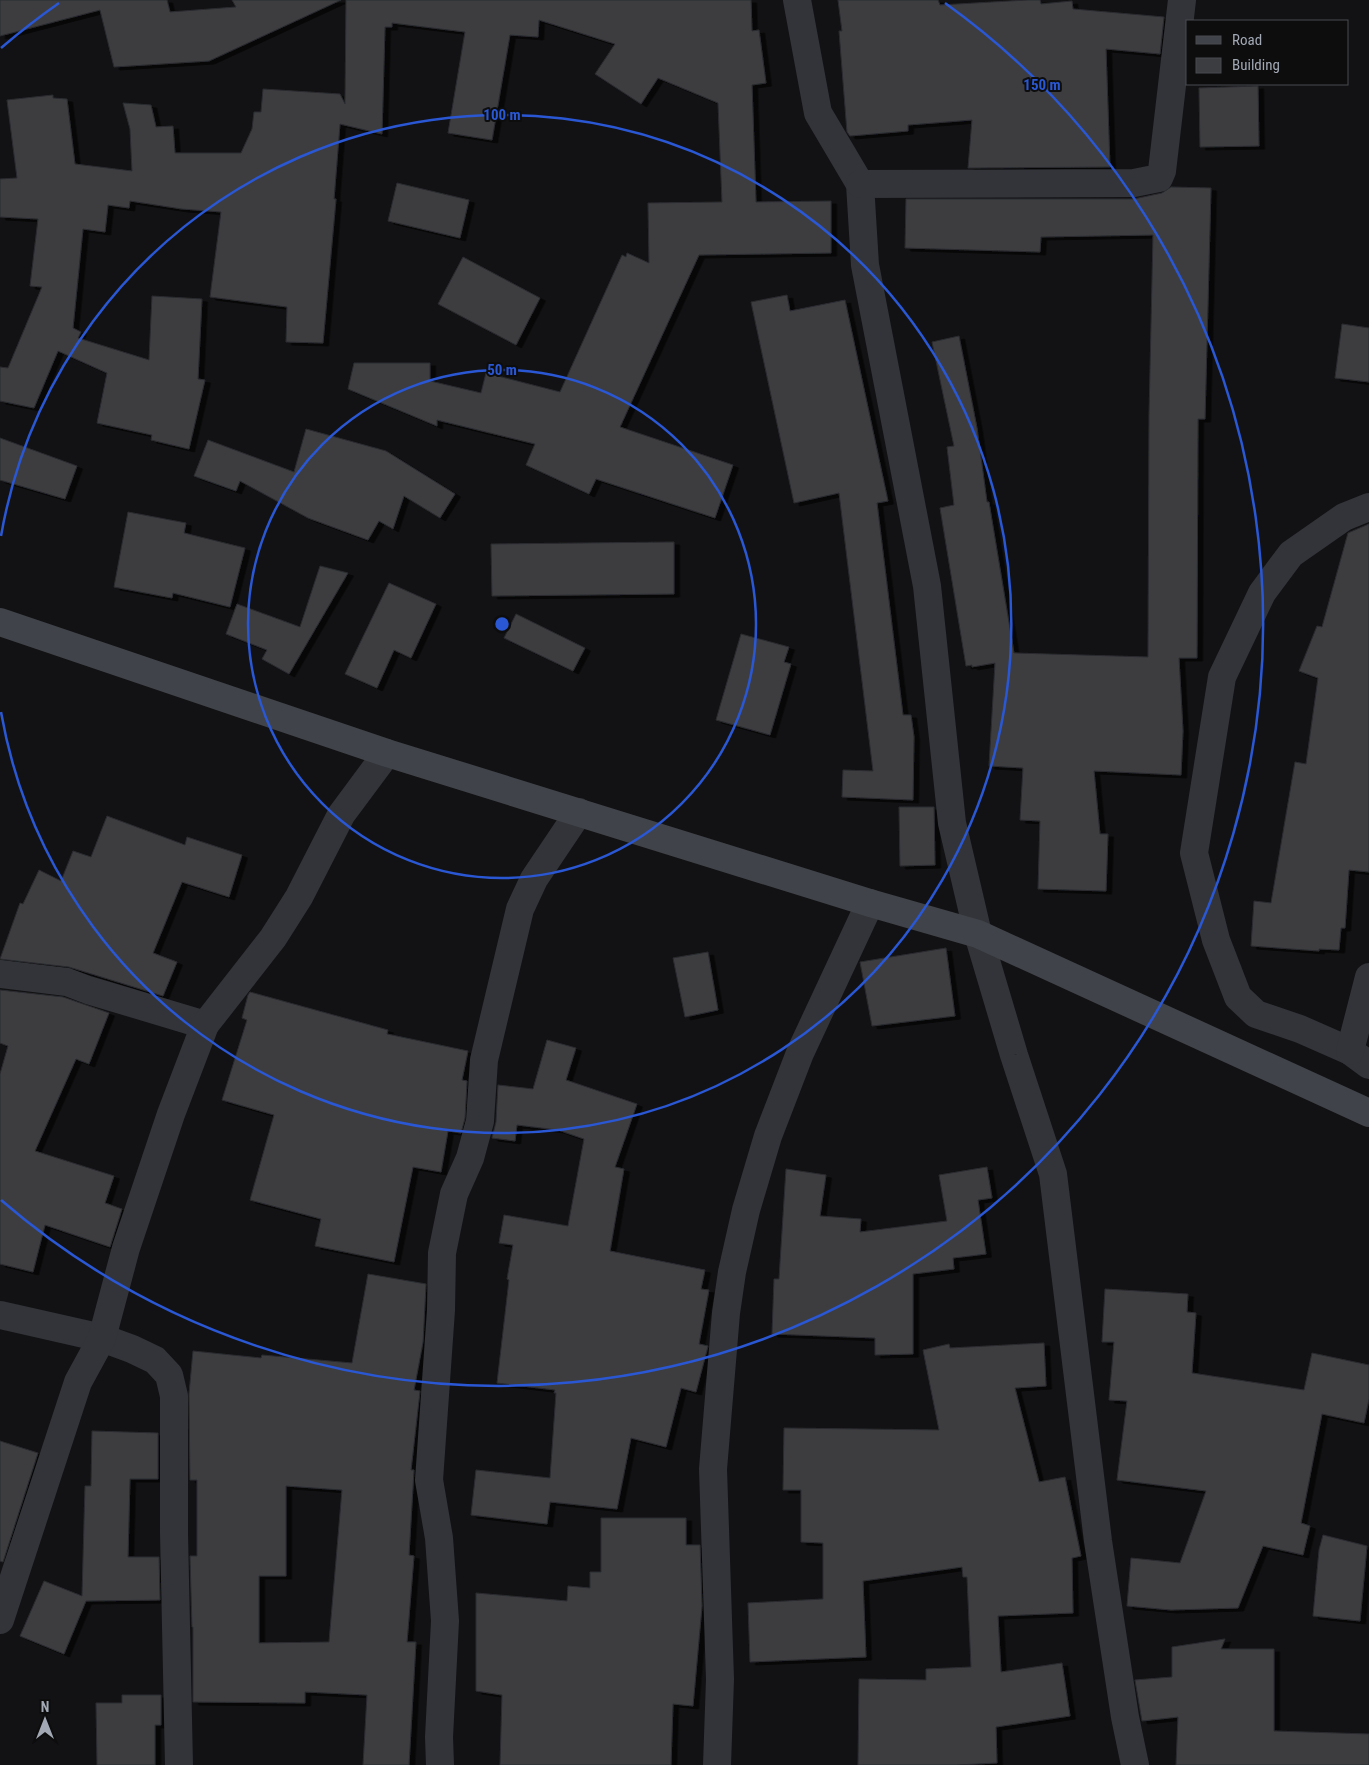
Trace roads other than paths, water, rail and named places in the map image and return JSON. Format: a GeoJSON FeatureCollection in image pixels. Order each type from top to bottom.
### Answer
{"type":"FeatureCollection","features":[{"type":"Feature","properties":{"kind":"street"},"geometry":{"type":"LineString","coordinates":[[797,0],[818,113],[860,184],[865,265],[927,586],[952,823],[978,934],[1014,1055],[1053,1174],[1098,1541],[1125,1717],[1135,1765]]}},
{"type":"Feature","properties":{"kind":"street"},"geometry":{"type":"LineString","coordinates":[[860,184],[1134,183],[1160,178],[1182,0]]}},
{"type":"Feature","properties":{"kind":"street"},"geometry":{"type":"LineString","coordinates":[[1369,507],[1344,517],[1291,554],[1262,593],[1222,677],[1194,854],[1216,940],[1238,998],[1256,1014],[1300,1029],[1360,1058],[1369,977]]}},
{"type":"Feature","properties":{"kind":"street"},"geometry":{"type":"LineString","coordinates":[[0,622],[387,753],[870,903],[978,934],[1369,1113]]}},
{"type":"Feature","properties":{"kind":"street"},"geometry":{"type":"LineString","coordinates":[[0,1620],[78,1382],[102,1338],[126,1248],[171,1114],[205,1025],[273,938],[299,897],[341,815],[387,753]]}},
{"type":"Feature","properties":{"kind":"street"},"geometry":{"type":"LineString","coordinates":[[440,1765],[439,1737],[445,1621],[439,1538],[430,1480],[441,1310],[442,1253],[454,1194],[470,1158],[480,1121],[484,1060],[520,909],[534,879],[579,812]]}},
{"type":"Feature","properties":{"kind":"street"},"geometry":{"type":"LineString","coordinates":[[717,1765],[720,1679],[713,1469],[726,1313],[732,1272],[746,1210],[768,1136],[800,1053],[870,903]]}},
{"type":"Feature","properties":{"kind":"street"},"geometry":{"type":"LineString","coordinates":[[0,974],[67,982],[205,1025]]}},
{"type":"Feature","properties":{"kind":"street"},"geometry":{"type":"LineString","coordinates":[[0,1315],[102,1338],[155,1360],[169,1375],[174,1396],[174,1533],[180,1765]]}}]}
